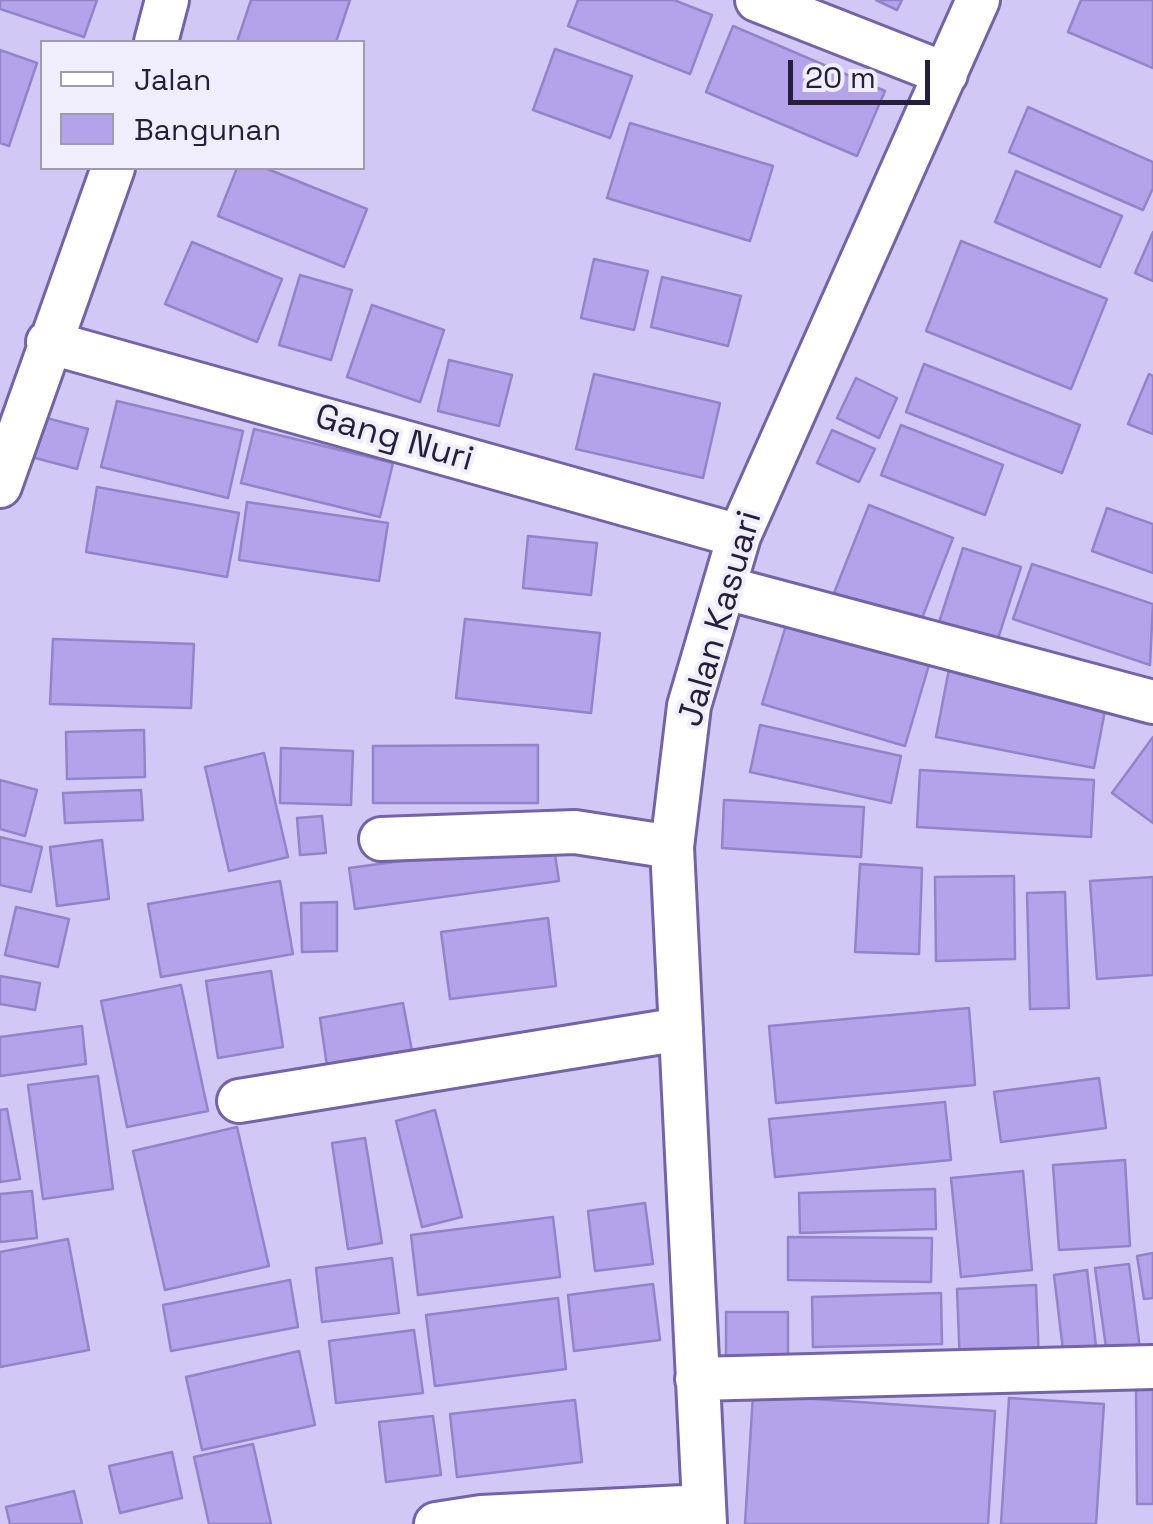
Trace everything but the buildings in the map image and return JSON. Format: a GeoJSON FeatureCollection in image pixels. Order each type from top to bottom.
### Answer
{"type":"FeatureCollection","features":[{"type":"Feature","properties":{"kind":"street"},"geometry":{"type":"LineString","coordinates":[[157,40],[167,0]]}},
{"type":"Feature","properties":{"kind":"street"},"geometry":{"type":"LineString","coordinates":[[757,0],[946,74]]}},
{"type":"Feature","properties":{"kind":"street","name":"Jalan Kasuari"},"geometry":{"type":"LineString","coordinates":[[704,1515],[672,847],[689,706],[740,536],[978,0]]}},
{"type":"Feature","properties":{"kind":"street"},"geometry":{"type":"LineString","coordinates":[[0,486],[7,442],[112,170]]}},
{"type":"Feature","properties":{"kind":"street","name":"Gang Nuri"},"geometry":{"type":"LineString","coordinates":[[48,342],[740,536]]}},
{"type":"Feature","properties":{"kind":"street"},"geometry":{"type":"LineString","coordinates":[[726,588],[1153,702]]}},
{"type":"Feature","properties":{"kind":"street"},"geometry":{"type":"LineString","coordinates":[[381,838],[576,832],[672,847]]}},
{"type":"Feature","properties":{"kind":"street"},"geometry":{"type":"LineString","coordinates":[[240,1100],[681,1029]]}},
{"type":"Feature","properties":{"kind":"street"},"geometry":{"type":"LineString","coordinates":[[698,1379],[1153,1367]]}},
{"type":"Feature","properties":{"kind":"street"},"geometry":{"type":"LineString","coordinates":[[436,1524],[481,1517],[704,1515]]}}]}
